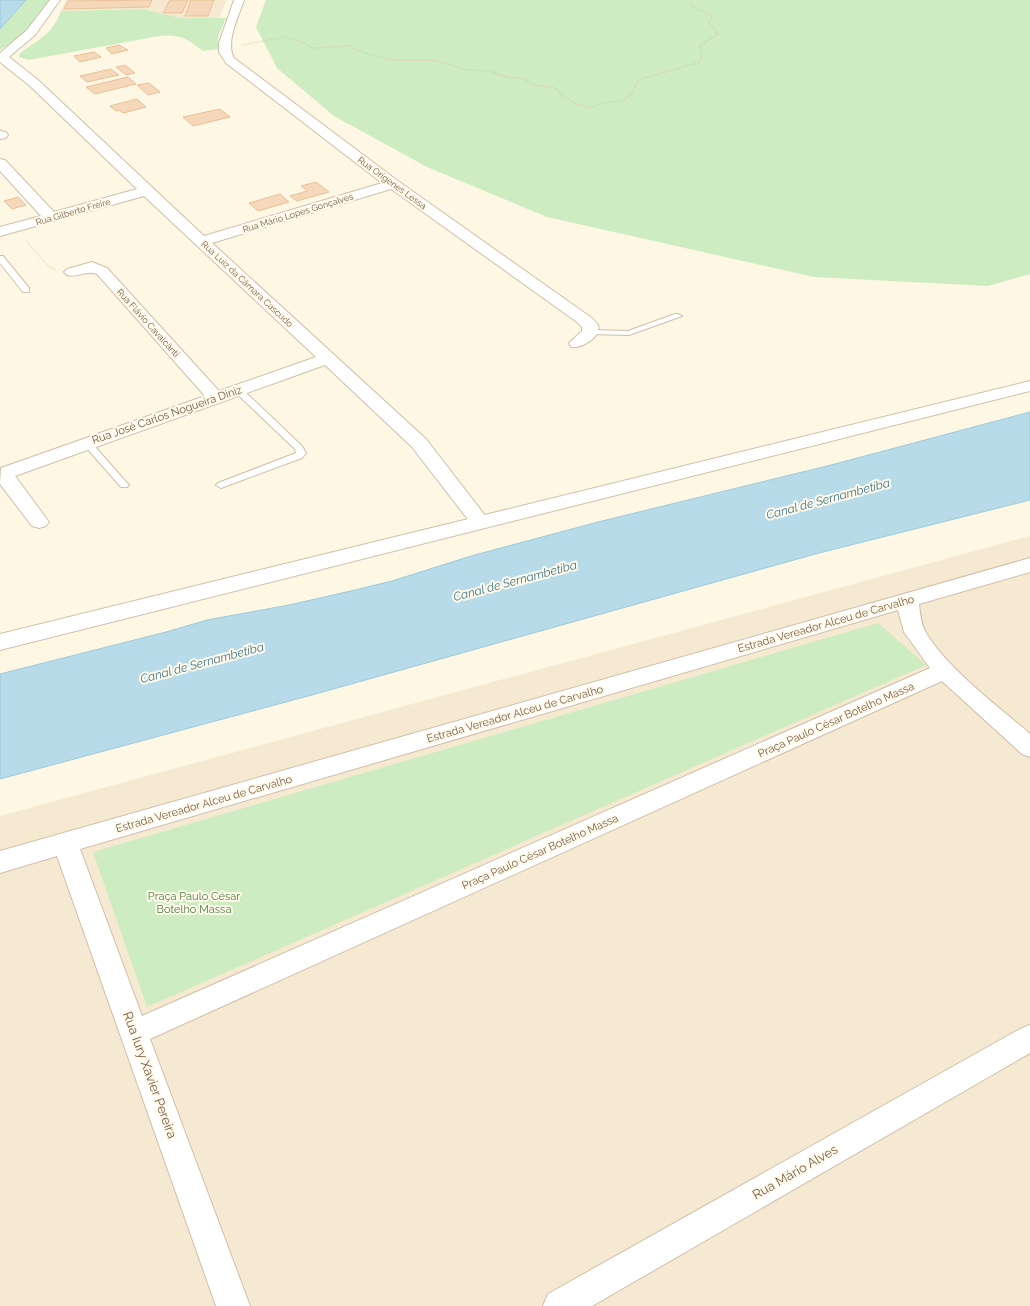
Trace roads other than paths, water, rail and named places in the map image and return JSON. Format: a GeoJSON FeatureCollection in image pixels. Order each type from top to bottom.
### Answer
{"type":"FeatureCollection","features":[{"type":"Feature","properties":{"kind":"street"},"geometry":{"type":"LineString","coordinates":[[0,58],[36,29],[46,17],[55,0]]}},
{"type":"Feature","properties":{"kind":"street","name":"Rua Orígenes Lessa"},"geometry":{"type":"LineString","coordinates":[[240,0],[225,43],[225,52],[238,67],[393,184],[583,319],[590,326],[590,332]]}},
{"type":"Feature","properties":{"kind":"street","name":"Rua Luiz da Câmara Cascudo"},"geometry":{"type":"LineString","coordinates":[[0,58],[14,66],[34,83],[147,191],[419,443],[480,522]]}},
{"type":"Feature","properties":{"kind":"street"},"geometry":{"type":"LineString","coordinates":[[0,163],[51,218]]}},
{"type":"Feature","properties":{"kind":"street","name":"Rua Mário Lopes Gonçalves"},"geometry":{"type":"LineString","coordinates":[[202,241],[393,184]]}},
{"type":"Feature","properties":{"kind":"street","name":"Rua Gilberto Freire"},"geometry":{"type":"LineString","coordinates":[[0,232],[147,191]]}},
{"type":"Feature","properties":{"kind":"street","name":"Rua Flávio Cavalcânti"},"geometry":{"type":"LineString","coordinates":[[72,272],[92,267],[102,272],[216,398]]}},
{"type":"Feature","properties":{"kind":"street"},"geometry":{"type":"LineString","coordinates":[[577,343],[590,332]]}},
{"type":"Feature","properties":{"kind":"street","name":"Rua José Carlos Nogueira Diniz"},"geometry":{"type":"LineString","coordinates":[[39,522],[5,477],[8,472],[327,359]]}},
{"type":"Feature","properties":{"kind":"street"},"geometry":{"type":"LineString","coordinates":[[0,642],[1030,386]]}},
{"type":"Feature","properties":{"kind":"street","name":"Estrada Vereador Alceu de Carvalho"},"geometry":{"type":"LineString","coordinates":[[0,862],[1030,565]]}},
{"type":"Feature","properties":{"kind":"street"},"geometry":{"type":"LineString","coordinates":[[908,600],[910,618],[916,635],[945,671],[1030,748]]}},
{"type":"Feature","properties":{"kind":"street","name":"Praça Paulo César Botelho Massa"},"geometry":{"type":"LineString","coordinates":[[134,1032],[945,671]]}},
{"type":"Feature","properties":{"kind":"street","name":"Rua Iury Xavier Pereira"},"geometry":{"type":"LineString","coordinates":[[65,844],[233,1306]]}},
{"type":"Feature","properties":{"kind":"street","name":"Rua Mário Alves"},"geometry":{"type":"LineString","coordinates":[[560,1306],[1030,1038]]}},
{"type":"Feature","properties":{"kind":"lane"},"geometry":{"type":"LineString","coordinates":[[0,258],[26,290]]}},
{"type":"Feature","properties":{"kind":"lane"},"geometry":{"type":"LineString","coordinates":[[590,332],[604,334],[635,332],[678,316]]}},
{"type":"Feature","properties":{"kind":"lane"},"geometry":{"type":"LineString","coordinates":[[221,485],[299,456],[301,453],[299,448],[238,390]]}},
{"type":"Feature","properties":{"kind":"lane"},"geometry":{"type":"LineString","coordinates":[[87,443],[124,485]]}},
{"type":"Feature","properties":{"kind":"water"},"geometry":{"type":"Polygon","coordinates":[[[0,0],[26,0],[0,29],[0,0]]]}},
{"type":"Feature","properties":{"kind":"water","name":"Canal de Sernambetiba"},"geometry":{"type":"Polygon","coordinates":[[[1030,412],[1030,500],[819,553],[312,695],[0,779],[0,674],[166,632],[207,620],[289,605],[392,581],[471,556],[598,522],[831,465],[1030,412]]]}}]}
